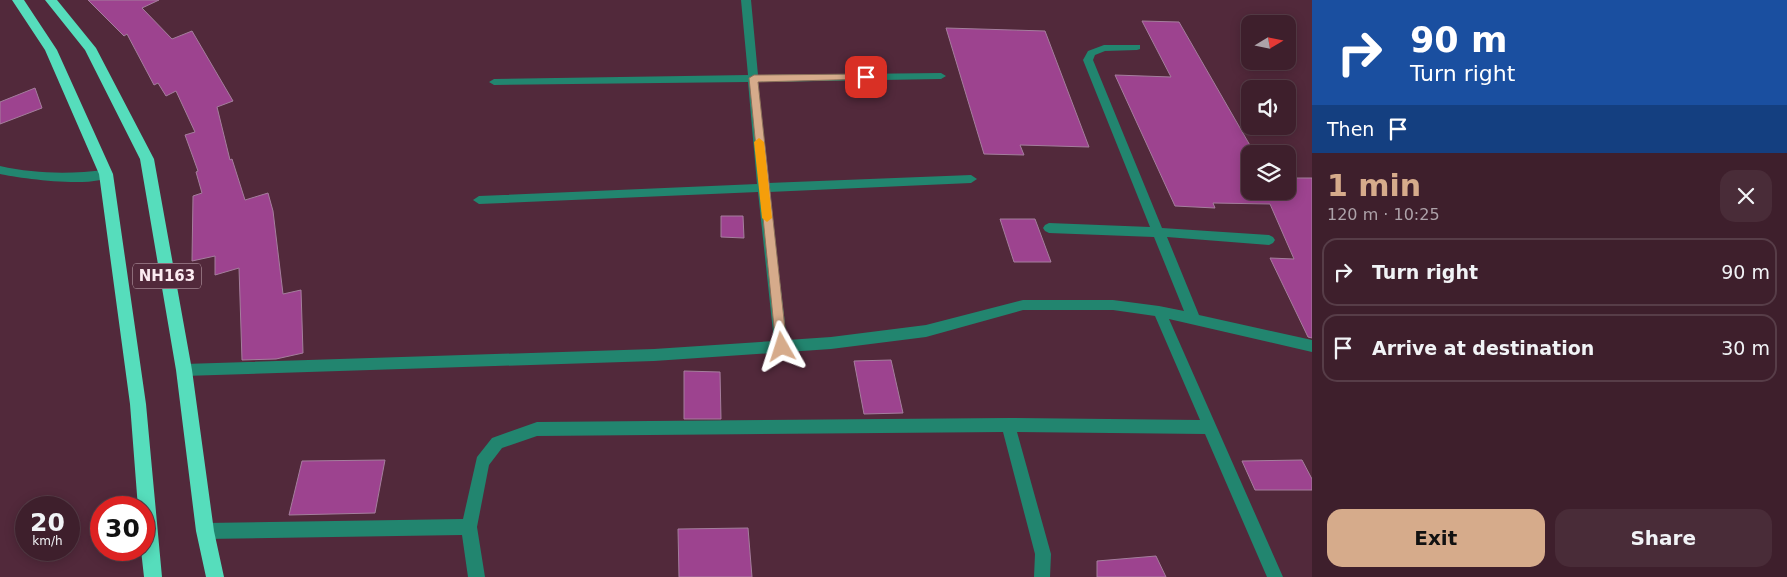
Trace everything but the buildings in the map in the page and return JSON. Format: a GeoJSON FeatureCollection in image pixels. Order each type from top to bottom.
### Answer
{"type":"FeatureCollection","features":[{"type":"Feature","properties":{"kind":"highway","name":"NH163"},"geometry":{"type":"LineString","coordinates":[[18,0],[51,50],[106,174],[138,404],[153,577]]}},
{"type":"Feature","properties":{"kind":"highway","name":"NH163"},"geometry":{"type":"LineString","coordinates":[[51,0],[90,48],[147,159],[184,370],[205,531],[215,577]]}},
{"type":"Feature","properties":{"kind":"street"},"geometry":{"type":"LineString","coordinates":[[746,0],[782,347]]}},
{"type":"Feature","properties":{"kind":"street"},"geometry":{"type":"LineString","coordinates":[[1137,47],[1104,48],[1091,53],[1088,60],[1194,319]]}},
{"type":"Feature","properties":{"kind":"street"},"geometry":{"type":"LineString","coordinates":[[494,82],[941,76]]}},
{"type":"Feature","properties":{"kind":"street"},"geometry":{"type":"LineString","coordinates":[[0,170],[30,177],[72,179],[106,174]]}},
{"type":"Feature","properties":{"kind":"street"},"geometry":{"type":"LineString","coordinates":[[479,200],[971,179]]}},
{"type":"Feature","properties":{"kind":"street"},"geometry":{"type":"LineString","coordinates":[[1049,228],[1159,232],[1269,240]]}},
{"type":"Feature","properties":{"kind":"street"},"geometry":{"type":"LineString","coordinates":[[184,370],[654,355],[782,347],[926,331],[1023,305],[1113,305],[1159,311],[1312,346]]}},
{"type":"Feature","properties":{"kind":"street"},"geometry":{"type":"LineString","coordinates":[[1159,311],[1275,577]]}},
{"type":"Feature","properties":{"kind":"street"},"geometry":{"type":"LineString","coordinates":[[477,577],[475,574],[469,526],[482,462],[497,443],[537,429],[1008,425],[1209,427]]}},
{"type":"Feature","properties":{"kind":"street"},"geometry":{"type":"LineString","coordinates":[[1008,425],[1043,554],[1042,577]]}},
{"type":"Feature","properties":{"kind":"street"},"geometry":{"type":"LineString","coordinates":[[205,531],[469,526]]}},
{"type":"Feature","properties":{"kind":"slow traffic"},"geometry":{"type":"LineString","coordinates":[[759,142],[767,218]]}},
{"type":"Feature","properties":{"kind":"route"},"geometry":{"type":"LineString","coordinates":[[782,347],[754,78],[866,77]]}}]}
